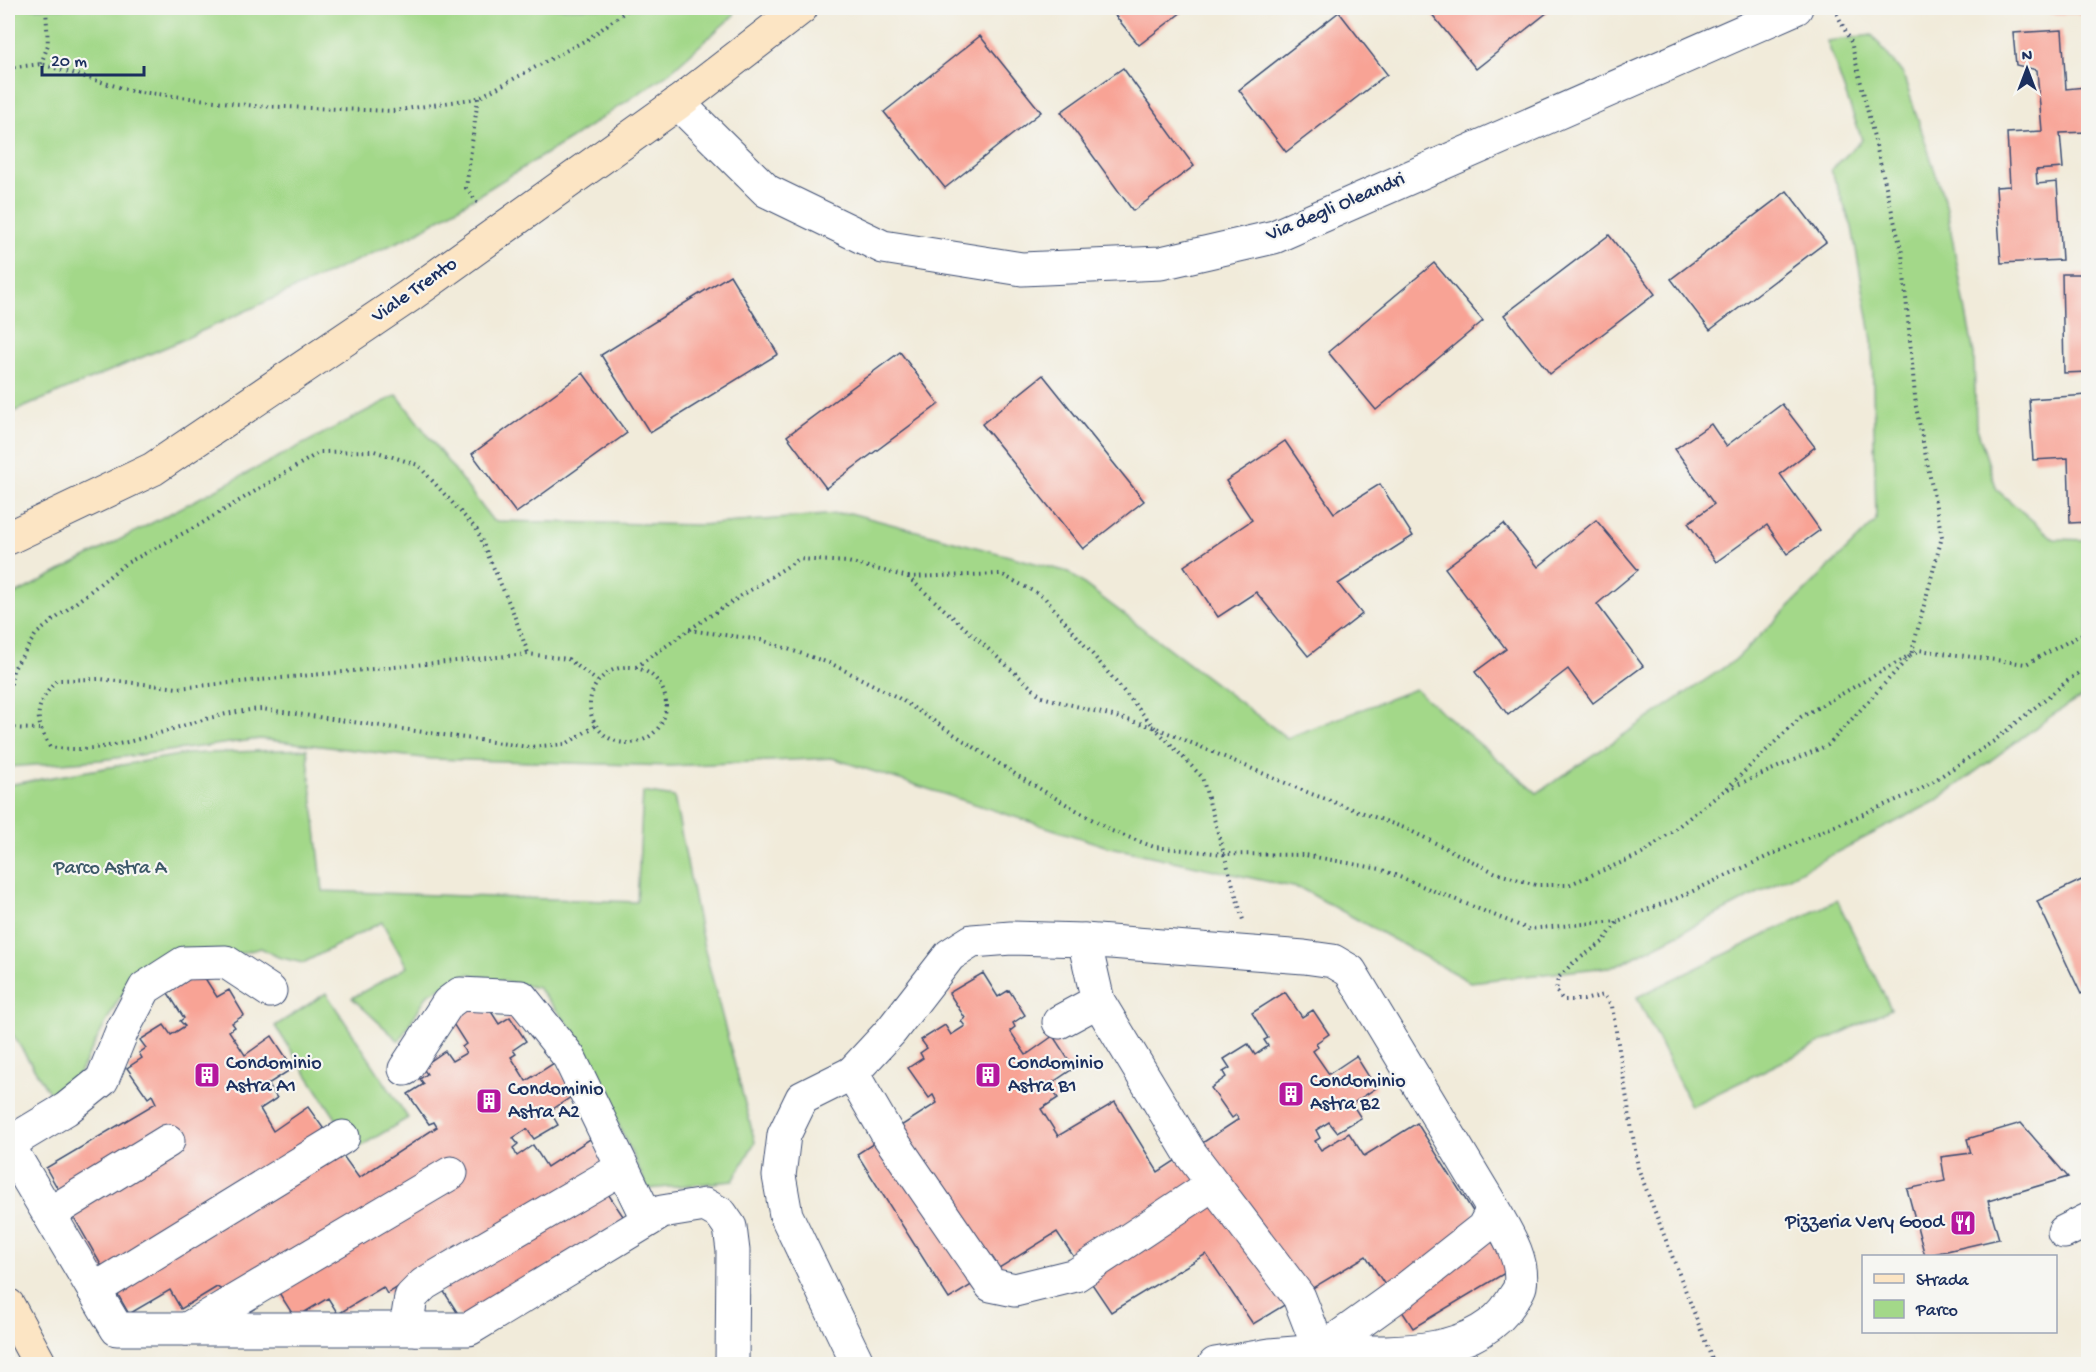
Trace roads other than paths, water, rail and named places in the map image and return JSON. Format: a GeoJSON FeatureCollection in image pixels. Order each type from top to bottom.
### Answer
{"type":"FeatureCollection","features":[{"type":"Feature","properties":{"kind":"street","name":"Viale Trento"},"geometry":{"type":"LineString","coordinates":[[8,538],[153,468],[409,296],[678,103],[801,8]]}},
{"type":"Feature","properties":{"kind":"street","name":"Via degli Oleandri"},"geometry":{"type":"LineString","coordinates":[[678,103],[767,191],[883,247],[1022,269],[1161,263],[1274,237],[1796,8]]}},
{"type":"Feature","properties":{"kind":"street"},"geometry":{"type":"LineString","coordinates":[[858,1365],[786,1215],[779,1176],[784,1135],[802,1098],[852,1073],[891,1031],[950,955],[972,941],[1011,938],[1084,940],[1333,961],[1350,970],[1491,1205],[1518,1257],[1520,1287],[1504,1312],[1477,1334],[1414,1352],[1320,1351],[1270,1355],[1215,1365]]}},
{"type":"Feature","properties":{"kind":"street"},"geometry":{"type":"LineString","coordinates":[[1084,940],[1098,1001],[1190,1153],[1299,1296],[1320,1351]]}},
{"type":"Feature","properties":{"kind":"street"},"geometry":{"type":"LineString","coordinates":[[270,991],[226,962],[184,963],[145,988],[102,1080],[66,1109],[8,1145],[117,1329],[468,1329],[662,1212],[705,1205],[721,1214],[730,1227],[733,1251],[732,1365]]}},
{"type":"Feature","properties":{"kind":"street"},"geometry":{"type":"LineString","coordinates":[[405,1069],[448,1004],[460,994],[521,997],[569,1057],[648,1220]]}},
{"type":"Feature","properties":{"kind":"street"},"geometry":{"type":"LineString","coordinates":[[1059,1022],[1098,1001]]}},
{"type":"Feature","properties":{"kind":"street"},"geometry":{"type":"LineString","coordinates":[[852,1073],[888,1135],[991,1285],[1015,1290],[1076,1275],[1213,1184]]}},
{"type":"Feature","properties":{"kind":"street"},"geometry":{"type":"LineString","coordinates":[[94,1290],[343,1137]]}},
{"type":"Feature","properties":{"kind":"street"},"geometry":{"type":"LineString","coordinates":[[49,1214],[168,1141]]}},
{"type":"Feature","properties":{"kind":"street"},"geometry":{"type":"LineString","coordinates":[[351,1329],[622,1168]]}},
{"type":"Feature","properties":{"kind":"street"},"geometry":{"type":"LineString","coordinates":[[186,1329],[451,1173]]}},
{"type":"Feature","properties":{"kind":"street"},"geometry":{"type":"LineString","coordinates":[[1320,1351],[1402,1292],[1483,1228],[1490,1215],[1491,1205]]}},
{"type":"Feature","properties":{"kind":"street"},"geometry":{"type":"LineString","coordinates":[[264,1283],[252,1296],[251,1314],[264,1329]]}},
{"type":"Feature","properties":{"kind":"street"},"geometry":{"type":"LineString","coordinates":[[417,1329],[408,1316],[411,1297],[424,1284]]}},
{"type":"Feature","properties":{"kind":"street"},"geometry":{"type":"LineString","coordinates":[[8,1305],[40,1365]]}},
{"type":"Feature","properties":{"kind":"place","name":"Condominio Astra A1"},"geometry":{"type":"Point","coordinates":[207,1075]}},
{"type":"Feature","properties":{"kind":"place","name":"Condominio Astra B1"},"geometry":{"type":"Point","coordinates":[988,1075]}},
{"type":"Feature","properties":{"kind":"place","name":"Condominio Astra B2"},"geometry":{"type":"Point","coordinates":[1291,1094]}},
{"type":"Feature","properties":{"kind":"place","name":"Condominio Astra A2"},"geometry":{"type":"Point","coordinates":[489,1101]}},
{"type":"Feature","properties":{"kind":"place","name":"Pizzeria Very Good"},"geometry":{"type":"Point","coordinates":[1963,1223]}},
{"type":"Feature","properties":{"kind":"park label","name":"Parco Astra A"},"geometry":{"type":"Point","coordinates":[110,869]}}]}
